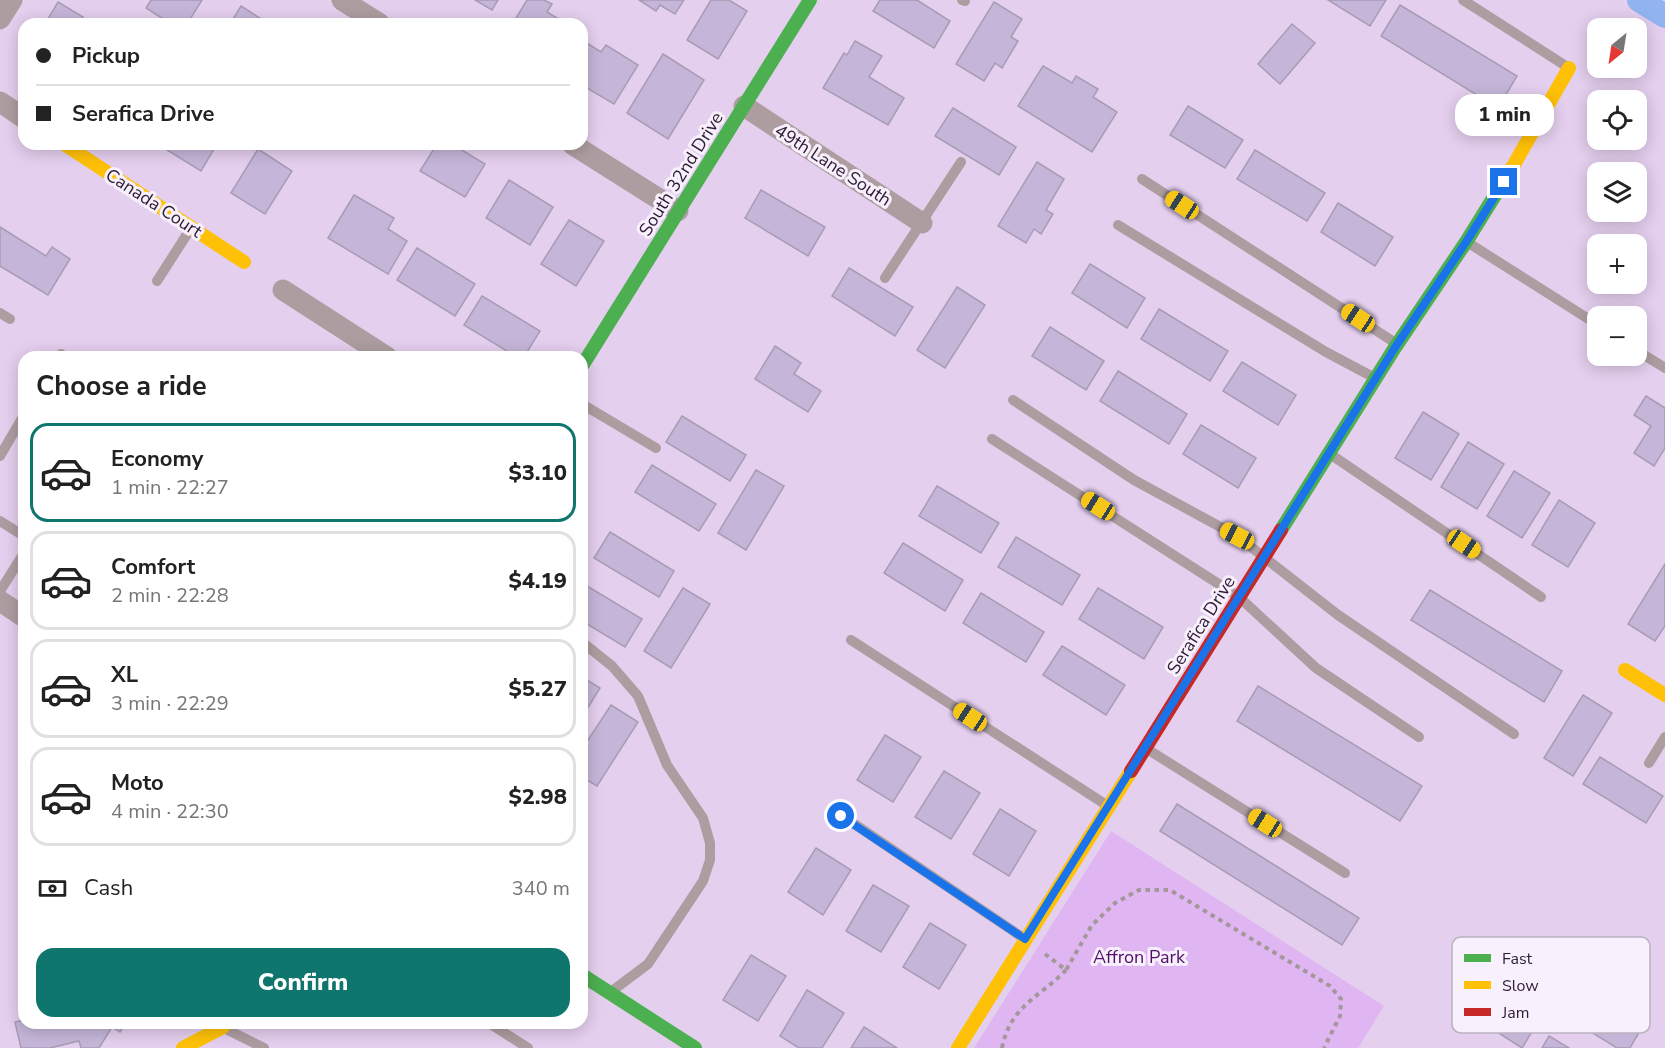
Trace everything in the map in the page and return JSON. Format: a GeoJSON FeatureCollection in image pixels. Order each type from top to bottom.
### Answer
{"type":"FeatureCollection","features":[{"type":"Feature","properties":{"kind":"street"},"geometry":{"type":"LineString","coordinates":[[0,19],[12,0]]}},
{"type":"Feature","properties":{"kind":"street"},"geometry":{"type":"LineString","coordinates":[[342,0],[370,18]]}},
{"type":"Feature","properties":{"kind":"street","name":"South 32nd Drive"},"geometry":{"type":"LineString","coordinates":[[588,356],[810,0]]}},
{"type":"Feature","properties":{"kind":"street","name":"Serafica Drive"},"geometry":{"type":"LineString","coordinates":[[958,1048],[1397,344],[1466,242],[1569,68]]}},
{"type":"Feature","properties":{"kind":"street"},"geometry":{"type":"LineString","coordinates":[[0,102],[18,114]]}},
{"type":"Feature","properties":{"kind":"street","name":"49th Lane South"},"geometry":{"type":"LineString","coordinates":[[744,106],[922,223]]}},
{"type":"Feature","properties":{"kind":"street","name":"Canada Court"},"geometry":{"type":"LineString","coordinates":[[73,150],[244,262]]}},
{"type":"Feature","properties":{"kind":"street"},"geometry":{"type":"LineString","coordinates":[[581,150],[678,211]]}},
{"type":"Feature","properties":{"kind":"street"},"geometry":{"type":"LineString","coordinates":[[283,290],[378,351]]}},
{"type":"Feature","properties":{"kind":"street"},"geometry":{"type":"LineString","coordinates":[[0,602],[18,613]]}},
{"type":"Feature","properties":{"kind":"street"},"geometry":{"type":"LineString","coordinates":[[1625,670],[1665,695]]}},
{"type":"Feature","properties":{"kind":"street"},"geometry":{"type":"LineString","coordinates":[[588,979],[695,1048]]}},
{"type":"Feature","properties":{"kind":"street"},"geometry":{"type":"LineString","coordinates":[[183,1048],[217,1029]]}},
{"type":"Feature","properties":{"kind":"lane"},"geometry":{"type":"LineString","coordinates":[[1463,0],[1569,68]]}},
{"type":"Feature","properties":{"kind":"lane"},"geometry":{"type":"LineString","coordinates":[[885,278],[961,162]]}},
{"type":"Feature","properties":{"kind":"lane"},"geometry":{"type":"LineString","coordinates":[[1142,179],[1397,344]]}},
{"type":"Feature","properties":{"kind":"lane"},"geometry":{"type":"LineString","coordinates":[[1118,225],[1326,352],[1376,378]]}},
{"type":"Feature","properties":{"kind":"lane"},"geometry":{"type":"LineString","coordinates":[[157,281],[191,227]]}},
{"type":"Feature","properties":{"kind":"lane"},"geometry":{"type":"LineString","coordinates":[[1466,242],[1587,318]]}},
{"type":"Feature","properties":{"kind":"lane"},"geometry":{"type":"LineString","coordinates":[[0,313],[10,319]]}},
{"type":"Feature","properties":{"kind":"lane"},"geometry":{"type":"LineString","coordinates":[[1647,357],[1665,368]]}},
{"type":"Feature","properties":{"kind":"lane"},"geometry":{"type":"LineString","coordinates":[[1013,400],[1134,480],[1237,536],[1338,615],[1514,734]]}},
{"type":"Feature","properties":{"kind":"lane"},"geometry":{"type":"LineString","coordinates":[[588,408],[656,448]]}},
{"type":"Feature","properties":{"kind":"lane"},"geometry":{"type":"LineString","coordinates":[[0,456],[18,426]]}},
{"type":"Feature","properties":{"kind":"lane"},"geometry":{"type":"LineString","coordinates":[[992,440],[1239,597],[1316,668],[1419,737]]}},
{"type":"Feature","properties":{"kind":"lane"},"geometry":{"type":"LineString","coordinates":[[1329,453],[1541,597]]}},
{"type":"Feature","properties":{"kind":"lane"},"geometry":{"type":"LineString","coordinates":[[0,520],[18,532]]}},
{"type":"Feature","properties":{"kind":"lane"},"geometry":{"type":"LineString","coordinates":[[0,591],[18,562]]}},
{"type":"Feature","properties":{"kind":"lane"},"geometry":{"type":"LineString","coordinates":[[851,640],[1109,806]]}},
{"type":"Feature","properties":{"kind":"lane"},"geometry":{"type":"LineString","coordinates":[[588,647],[612,666],[638,696],[667,765],[703,818],[710,843],[710,860],[703,880],[648,964],[609,993]]}},
{"type":"Feature","properties":{"kind":"lane"},"geometry":{"type":"LineString","coordinates":[[1649,763],[1665,737]]}},
{"type":"Feature","properties":{"kind":"lane"},"geometry":{"type":"LineString","coordinates":[[1145,748],[1345,873]]}},
{"type":"Feature","properties":{"kind":"lane"},"geometry":{"type":"LineString","coordinates":[[841,816],[1025,939]]}},
{"type":"Feature","properties":{"kind":"lane"},"geometry":{"type":"LineString","coordinates":[[231,1029],[264,1048]]}},
{"type":"Feature","properties":{"kind":"lane"},"geometry":{"type":"LineString","coordinates":[[498,1029],[528,1048]]}},
{"type":"Feature","properties":{"kind":"path"},"geometry":{"type":"LineString","coordinates":[[1002,1048],[1004,1038],[1019,1011],[1027,1002],[1054,983],[1066,970],[1092,925],[1115,903],[1139,890],[1170,890],[1330,986],[1341,999],[1340,1016],[1324,1048]]}},
{"type":"Feature","properties":{"kind":"path"},"geometry":{"type":"LineString","coordinates":[[1025,939],[1066,970]]}},
{"type":"Feature","properties":{"kind":"green space","name":"Affron Park"},"geometry":{"type":"Polygon","coordinates":[[[1111,831],[1384,1006],[1358,1048],[974,1048],[1111,831]]]}},
{"type":"Feature","properties":{"kind":"building"},"geometry":{"type":"Polygon","coordinates":[[[151,0],[202,0],[191,18],[162,18],[146,8],[151,0]]]}},
{"type":"Feature","properties":{"kind":"building"},"geometry":{"type":"Polygon","coordinates":[[[475,0],[498,0],[492,10],[475,0]]]}},
{"type":"Feature","properties":{"kind":"building"},"geometry":{"type":"Polygon","coordinates":[[[527,0],[544,0],[552,4],[547,12],[557,18],[516,18],[527,0]]]}},
{"type":"Feature","properties":{"kind":"building"},"geometry":{"type":"Polygon","coordinates":[[[639,0],[684,0],[675,14],[660,5],[656,11],[639,0]]]}},
{"type":"Feature","properties":{"kind":"building"},"geometry":{"type":"Polygon","coordinates":[[[711,0],[729,0],[747,11],[718,59],[687,40],[711,0]]]}},
{"type":"Feature","properties":{"kind":"building"},"geometry":{"type":"Polygon","coordinates":[[[880,0],[917,0],[950,21],[934,48],[873,11],[880,0]]]}},
{"type":"Feature","properties":{"kind":"building"},"geometry":{"type":"Polygon","coordinates":[[[1328,0],[1386,0],[1370,26],[1328,0]]]}},
{"type":"Feature","properties":{"kind":"building"},"geometry":{"type":"Polygon","coordinates":[[[58,2],[83,17],[82,18],[49,18],[58,2]]]}},
{"type":"Feature","properties":{"kind":"building"},"geometry":{"type":"Polygon","coordinates":[[[994,2],[1022,19],[1011,37],[1018,41],[1002,68],[995,63],[984,81],[956,64],[994,2]]]}},
{"type":"Feature","properties":{"kind":"building"},"geometry":{"type":"Polygon","coordinates":[[[1400,5],[1517,76],[1498,108],[1381,36],[1400,5]]]}},
{"type":"Feature","properties":{"kind":"building"},"geometry":{"type":"Polygon","coordinates":[[[241,6],[260,18],[234,18],[241,6]]]}},
{"type":"Feature","properties":{"kind":"building"},"geometry":{"type":"Polygon","coordinates":[[[1292,24],[1315,43],[1280,84],[1258,64],[1292,24]]]}},
{"type":"Feature","properties":{"kind":"building"},"geometry":{"type":"Polygon","coordinates":[[[855,41],[882,56],[869,77],[904,98],[888,125],[823,88],[844,53],[847,55],[855,41]]]}},
{"type":"Feature","properties":{"kind":"building"},"geometry":{"type":"Polygon","coordinates":[[[588,44],[601,52],[606,45],[638,65],[614,104],[588,89],[588,44]]]}},
{"type":"Feature","properties":{"kind":"building"},"geometry":{"type":"Polygon","coordinates":[[[663,54],[704,80],[668,139],[627,113],[663,54]]]}},
{"type":"Feature","properties":{"kind":"building"},"geometry":{"type":"Polygon","coordinates":[[[1043,66],[1072,83],[1076,76],[1098,89],[1093,97],[1117,112],[1092,152],[1018,106],[1043,66]]]}},
{"type":"Feature","properties":{"kind":"building"},"geometry":{"type":"Polygon","coordinates":[[[1188,106],[1243,140],[1225,168],[1170,135],[1188,106]]]}},
{"type":"Feature","properties":{"kind":"building"},"geometry":{"type":"Polygon","coordinates":[[[953,108],[1016,147],[999,175],[935,136],[953,108]]]}},
{"type":"Feature","properties":{"kind":"building"},"geometry":{"type":"Polygon","coordinates":[[[167,150],[213,150],[201,171],[167,150]]]}},
{"type":"Feature","properties":{"kind":"building"},"geometry":{"type":"Polygon","coordinates":[[[257,150],[292,171],[265,214],[231,193],[257,150]]]}},
{"type":"Feature","properties":{"kind":"building"},"geometry":{"type":"Polygon","coordinates":[[[433,150],[462,150],[485,164],[465,197],[420,171],[433,150]]]}},
{"type":"Feature","properties":{"kind":"building"},"geometry":{"type":"Polygon","coordinates":[[[1255,150],[1325,193],[1307,221],[1237,179],[1255,150]]]}},
{"type":"Feature","properties":{"kind":"building"},"geometry":{"type":"Polygon","coordinates":[[[1037,162],[1064,179],[1046,210],[1053,214],[1041,234],[1034,229],[1026,243],[998,226],[1037,162]]]}},
{"type":"Feature","properties":{"kind":"building"},"geometry":{"type":"Polygon","coordinates":[[[509,180],[553,207],[530,245],[486,218],[509,180]]]}},
{"type":"Feature","properties":{"kind":"building"},"geometry":{"type":"Polygon","coordinates":[[[761,190],[825,227],[808,256],[745,218],[761,190]]]}},
{"type":"Feature","properties":{"kind":"building"},"geometry":{"type":"Polygon","coordinates":[[[354,195],[394,218],[388,229],[407,241],[388,274],[328,238],[354,195]]]}},
{"type":"Feature","properties":{"kind":"building"},"geometry":{"type":"Polygon","coordinates":[[[1338,203],[1393,237],[1375,266],[1321,232],[1338,203]]]}},
{"type":"Feature","properties":{"kind":"building"},"geometry":{"type":"Polygon","coordinates":[[[569,220],[604,241],[576,286],[541,264],[569,220]]]}},
{"type":"Feature","properties":{"kind":"building"},"geometry":{"type":"Polygon","coordinates":[[[0,227],[46,256],[52,247],[70,259],[48,295],[0,266],[0,227]]]}},
{"type":"Feature","properties":{"kind":"building"},"geometry":{"type":"Polygon","coordinates":[[[417,248],[475,284],[455,316],[397,280],[417,248]]]}},
{"type":"Feature","properties":{"kind":"building"},"geometry":{"type":"Polygon","coordinates":[[[1090,264],[1145,298],[1127,328],[1072,293],[1090,264]]]}},
{"type":"Feature","properties":{"kind":"building"},"geometry":{"type":"Polygon","coordinates":[[[849,268],[913,307],[895,336],[832,296],[849,268]]]}},
{"type":"Feature","properties":{"kind":"building"},"geometry":{"type":"Polygon","coordinates":[[[957,287],[985,305],[945,368],[917,350],[957,287]]]}},
{"type":"Feature","properties":{"kind":"building"},"geometry":{"type":"Polygon","coordinates":[[[482,296],[540,331],[528,351],[507,351],[464,325],[482,296]]]}},
{"type":"Feature","properties":{"kind":"building"},"geometry":{"type":"Polygon","coordinates":[[[1159,309],[1228,351],[1210,381],[1141,339],[1159,309]]]}},
{"type":"Feature","properties":{"kind":"building"},"geometry":{"type":"Polygon","coordinates":[[[1050,327],[1104,361],[1086,390],[1032,356],[1050,327]]]}},
{"type":"Feature","properties":{"kind":"building"},"geometry":{"type":"Polygon","coordinates":[[[775,346],[801,363],[794,374],[821,391],[808,412],[755,379],[775,346]]]}},
{"type":"Feature","properties":{"kind":"building"},"geometry":{"type":"Polygon","coordinates":[[[1242,362],[1296,395],[1278,425],[1223,391],[1242,362]]]}},
{"type":"Feature","properties":{"kind":"building"},"geometry":{"type":"Polygon","coordinates":[[[1118,371],[1187,414],[1169,444],[1100,401],[1118,371]]]}},
{"type":"Feature","properties":{"kind":"building"},"geometry":{"type":"Polygon","coordinates":[[[1646,396],[1665,408],[1665,448],[1654,466],[1634,453],[1651,426],[1634,415],[1646,396]]]}},
{"type":"Feature","properties":{"kind":"building"},"geometry":{"type":"Polygon","coordinates":[[[1423,412],[1459,434],[1431,480],[1395,458],[1423,412]]]}},
{"type":"Feature","properties":{"kind":"building"},"geometry":{"type":"Polygon","coordinates":[[[682,416],[746,455],[730,481],[666,442],[682,416]]]}},
{"type":"Feature","properties":{"kind":"building"},"geometry":{"type":"Polygon","coordinates":[[[1201,425],[1256,458],[1238,488],[1183,454],[1201,425]]]}},
{"type":"Feature","properties":{"kind":"building"},"geometry":{"type":"Polygon","coordinates":[[[1468,442],[1504,464],[1477,509],[1441,487],[1468,442]]]}},
{"type":"Feature","properties":{"kind":"building"},"geometry":{"type":"Polygon","coordinates":[[[652,465],[716,504],[699,531],[635,492],[652,465]]]}},
{"type":"Feature","properties":{"kind":"building"},"geometry":{"type":"Polygon","coordinates":[[[756,470],[784,486],[746,550],[718,533],[756,470]]]}},
{"type":"Feature","properties":{"kind":"building"},"geometry":{"type":"Polygon","coordinates":[[[1514,471],[1550,493],[1522,538],[1487,516],[1514,471]]]}},
{"type":"Feature","properties":{"kind":"building"},"geometry":{"type":"Polygon","coordinates":[[[937,486],[999,523],[981,553],[919,516],[937,486]]]}},
{"type":"Feature","properties":{"kind":"building"},"geometry":{"type":"Polygon","coordinates":[[[1559,500],[1595,523],[1568,567],[1532,545],[1559,500]]]}},
{"type":"Feature","properties":{"kind":"building"},"geometry":{"type":"Polygon","coordinates":[[[610,532],[674,571],[659,597],[594,558],[610,532]]]}},
{"type":"Feature","properties":{"kind":"building"},"geometry":{"type":"Polygon","coordinates":[[[1016,537],[1080,575],[1062,605],[998,567],[1016,537]]]}},
{"type":"Feature","properties":{"kind":"building"},"geometry":{"type":"Polygon","coordinates":[[[903,543],[963,580],[945,611],[884,573],[903,543]]]}},
{"type":"Feature","properties":{"kind":"building"},"geometry":{"type":"Polygon","coordinates":[[[1665,564],[1665,626],[1655,641],[1628,624],[1665,564]]]}},
{"type":"Feature","properties":{"kind":"building"},"geometry":{"type":"Polygon","coordinates":[[[588,587],[642,619],[625,647],[588,625],[588,587]]]}},
{"type":"Feature","properties":{"kind":"building"},"geometry":{"type":"Polygon","coordinates":[[[683,588],[710,604],[671,668],[644,651],[683,588]]]}},
{"type":"Feature","properties":{"kind":"building"},"geometry":{"type":"Polygon","coordinates":[[[1098,588],[1163,627],[1144,659],[1079,619],[1098,588]]]}},
{"type":"Feature","properties":{"kind":"building"},"geometry":{"type":"Polygon","coordinates":[[[1430,590],[1562,671],[1544,702],[1411,620],[1430,590]]]}},
{"type":"Feature","properties":{"kind":"building"},"geometry":{"type":"Polygon","coordinates":[[[981,593],[1044,632],[1026,662],[963,623],[981,593]]]}},
{"type":"Feature","properties":{"kind":"building"},"geometry":{"type":"Polygon","coordinates":[[[1062,646],[1125,685],[1106,715],[1043,675],[1062,646]]]}},
{"type":"Feature","properties":{"kind":"building"},"geometry":{"type":"Polygon","coordinates":[[[588,681],[600,688],[588,708],[588,681]]]}},
{"type":"Feature","properties":{"kind":"building"},"geometry":{"type":"Polygon","coordinates":[[[1258,686],[1422,786],[1400,821],[1237,721],[1258,686]]]}},
{"type":"Feature","properties":{"kind":"building"},"geometry":{"type":"Polygon","coordinates":[[[1583,695],[1612,713],[1573,776],[1544,758],[1583,695]]]}},
{"type":"Feature","properties":{"kind":"building"},"geometry":{"type":"Polygon","coordinates":[[[611,705],[638,722],[597,786],[588,781],[588,740],[611,705]]]}},
{"type":"Feature","properties":{"kind":"building"},"geometry":{"type":"Polygon","coordinates":[[[885,735],[921,757],[893,802],[857,780],[885,735]]]}},
{"type":"Feature","properties":{"kind":"building"},"geometry":{"type":"Polygon","coordinates":[[[1600,757],[1663,796],[1646,823],[1583,784],[1600,757]]]}},
{"type":"Feature","properties":{"kind":"building"},"geometry":{"type":"Polygon","coordinates":[[[944,771],[980,793],[951,839],[915,817],[944,771]]]}},
{"type":"Feature","properties":{"kind":"building"},"geometry":{"type":"Polygon","coordinates":[[[1177,804],[1359,918],[1342,945],[1160,831],[1177,804]]]}},
{"type":"Feature","properties":{"kind":"building"},"geometry":{"type":"Polygon","coordinates":[[[1000,809],[1036,831],[1009,876],[973,854],[1000,809]]]}},
{"type":"Feature","properties":{"kind":"building"},"geometry":{"type":"Polygon","coordinates":[[[816,848],[851,870],[823,915],[788,892],[816,848]]]}},
{"type":"Feature","properties":{"kind":"building"},"geometry":{"type":"Polygon","coordinates":[[[873,885],[909,906],[881,952],[846,931],[873,885]]]}},
{"type":"Feature","properties":{"kind":"building"},"geometry":{"type":"Polygon","coordinates":[[[930,923],[966,945],[939,989],[903,967],[930,923]]]}},
{"type":"Feature","properties":{"kind":"building"},"geometry":{"type":"Polygon","coordinates":[[[751,955],[786,976],[758,1021],[723,1000],[751,955]]]}},
{"type":"Feature","properties":{"kind":"building"},"geometry":{"type":"Polygon","coordinates":[[[807,990],[844,1013],[822,1048],[799,1048],[780,1036],[807,990]]]}},
{"type":"Feature","properties":{"kind":"building"},"geometry":{"type":"Polygon","coordinates":[[[18,1021],[18,1029],[111,1029],[99,1048],[81,1048],[79,1041],[50,1048],[21,1048],[15,1022],[18,1021]]]}},
{"type":"Feature","properties":{"kind":"building"},"geometry":{"type":"Polygon","coordinates":[[[864,1027],[897,1048],[851,1048],[864,1027]]]}},
{"type":"Feature","properties":{"kind":"building"},"geometry":{"type":"Polygon","coordinates":[[[1499,1033],[1531,1033],[1522,1048],[1499,1033]]]}},
{"type":"Feature","properties":{"kind":"building"},"geometry":{"type":"Polygon","coordinates":[[[1593,1033],[1639,1033],[1630,1048],[1617,1048],[1593,1033]]]}},
{"type":"Feature","properties":{"kind":"building"},"geometry":{"type":"Polygon","coordinates":[[[1549,1036],[1569,1048],[1542,1048],[1549,1036]]]}},
{"type":"Feature","properties":{"kind":"waterway"},"geometry":{"type":"LineString","coordinates":[[1639,0],[1665,16]]}},
{"type":"Feature","properties":{"kind":"traffic: fast"},"geometry":{"type":"LineString","coordinates":[[588,356],[810,0]]}},
{"type":"Feature","properties":{"kind":"traffic: fast"},"geometry":{"type":"LineString","coordinates":[[1281,530],[1394,349],[1466,242],[1512,168]]}},
{"type":"Feature","properties":{"kind":"traffic: fast"},"geometry":{"type":"LineString","coordinates":[[588,979],[695,1048]]}},
{"type":"Feature","properties":{"kind":"traffic: slow"},"geometry":{"type":"LineString","coordinates":[[1512,168],[1569,68]]}},
{"type":"Feature","properties":{"kind":"traffic: slow"},"geometry":{"type":"LineString","coordinates":[[73,150],[244,262]]}},
{"type":"Feature","properties":{"kind":"traffic: slow"},"geometry":{"type":"LineString","coordinates":[[1625,670],[1665,695]]}},
{"type":"Feature","properties":{"kind":"traffic: slow"},"geometry":{"type":"LineString","coordinates":[[958,1048],[1131,771]]}},
{"type":"Feature","properties":{"kind":"traffic: slow"},"geometry":{"type":"LineString","coordinates":[[183,1048],[219,1029]]}},
{"type":"Feature","properties":{"kind":"traffic: jam"},"geometry":{"type":"LineString","coordinates":[[1131,771],[1281,530]]}},
{"type":"Feature","properties":{"kind":"route"},"geometry":{"type":"LineString","coordinates":[[841,816],[1025,939],[1394,349],[1504,182]]}}]}
